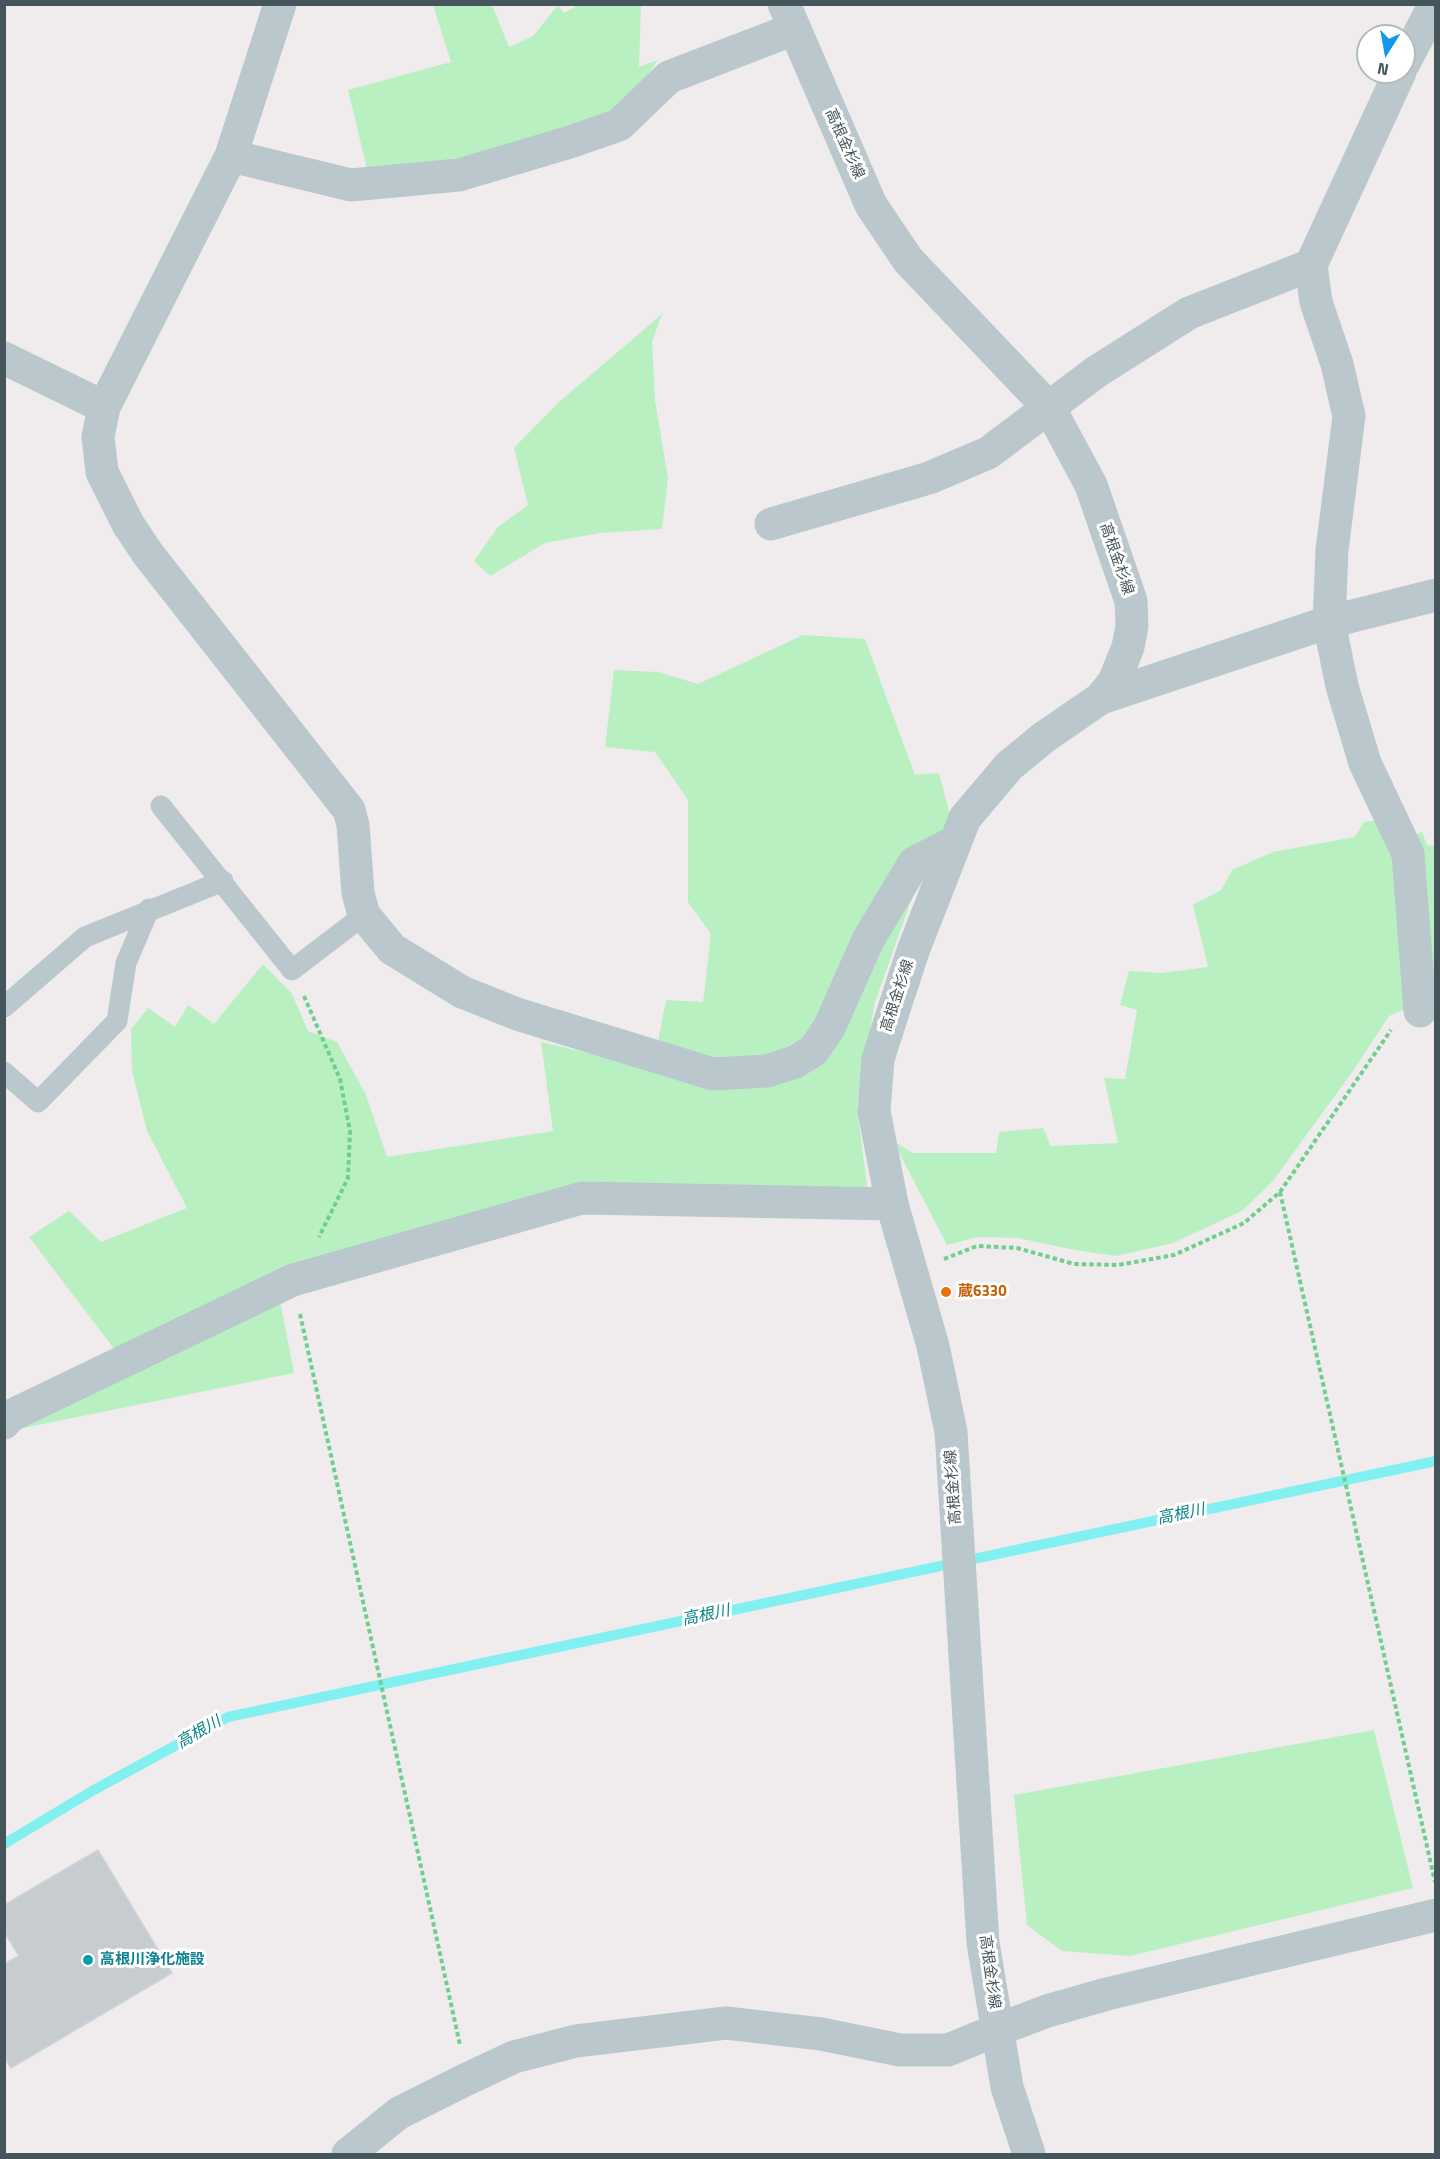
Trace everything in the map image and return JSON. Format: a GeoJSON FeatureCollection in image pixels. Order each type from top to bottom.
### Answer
{"type":"FeatureCollection","features":[{"type":"Feature","properties":{"kind":"street"},"geometry":{"type":"LineString","coordinates":[[280,4],[231,156],[104,407],[98,437],[102,472],[128,524],[148,554],[349,810],[353,825],[358,893],[364,915],[392,949],[462,992],[517,1014],[713,1074],[767,1071],[795,1062],[814,1050],[829,1028],[868,940],[914,863],[955,842]]}},
{"type":"Feature","properties":{"kind":"street"},"geometry":{"type":"LineString","coordinates":[[1416,51],[1435,4]]}},
{"type":"Feature","properties":{"kind":"street"},"geometry":{"type":"LineString","coordinates":[[231,156],[351,185],[459,175],[619,125],[669,77],[789,17]]}},
{"type":"Feature","properties":{"kind":"street","name":"高根金杉線"},"geometry":{"type":"LineString","coordinates":[[789,17],[871,205],[908,260],[948,305],[1050,409],[1090,485],[1131,601],[1132,627],[1128,647],[1114,682],[1101,698],[1043,738],[1009,766],[965,819],[913,951],[878,1059],[874,1112],[892,1204],[933,1346],[951,1432],[984,1943],[1007,2087],[1029,2154]]}},
{"type":"Feature","properties":{"kind":"street"},"geometry":{"type":"LineString","coordinates":[[1401,84],[1311,265],[1316,302],[1337,364],[1349,416],[1332,550],[1329,622],[1342,686],[1365,763],[1408,854],[1420,1011]]}},
{"type":"Feature","properties":{"kind":"street"},"geometry":{"type":"LineString","coordinates":[[771,524],[929,478],[988,453],[1050,409],[1096,372],[1189,313],[1311,265]]}},
{"type":"Feature","properties":{"kind":"street"},"geometry":{"type":"LineString","coordinates":[[4,358],[104,407]]}},
{"type":"Feature","properties":{"kind":"street"},"geometry":{"type":"LineString","coordinates":[[1101,698],[1329,622],[1436,595]]}},
{"type":"Feature","properties":{"kind":"street"},"geometry":{"type":"LineString","coordinates":[[4,1424],[10,1416],[293,1280],[582,1198],[892,1204]]}},
{"type":"Feature","properties":{"kind":"street"},"geometry":{"type":"LineString","coordinates":[[348,2154],[399,2114],[467,2079],[514,2057],[576,2041],[726,2023],[821,2034],[900,2050],[948,2050],[1047,2011],[1107,1994],[1436,1915]]}},
{"type":"Feature","properties":{"kind":"lane"},"geometry":{"type":"LineString","coordinates":[[161,806],[292,970],[364,915]]}},
{"type":"Feature","properties":{"kind":"lane"},"geometry":{"type":"LineString","coordinates":[[4,1007],[84,937],[223,881]]}},
{"type":"Feature","properties":{"kind":"lane"},"geometry":{"type":"LineString","coordinates":[[4,1072],[38,1102],[117,1021],[126,963],[149,909]]}},
{"type":"Feature","properties":{"kind":"path"},"geometry":{"type":"LineString","coordinates":[[292,970],[340,1079],[350,1131],[348,1178],[332,1214],[293,1280],[467,2079]]}},
{"type":"Feature","properties":{"kind":"path"},"geometry":{"type":"LineString","coordinates":[[912,1271],[977,1246],[1017,1248],[1074,1264],[1118,1265],[1174,1255],[1244,1223],[1280,1192],[1392,1027],[1420,1011]]}},
{"type":"Feature","properties":{"kind":"path"},"geometry":{"type":"LineString","coordinates":[[1280,1192],[1436,1886]]}},
{"type":"Feature","properties":{"kind":"green space"},"geometry":{"type":"Polygon","coordinates":[[[433,5],[492,5],[509,47],[533,36],[558,5],[564,13],[578,5],[641,5],[639,67],[658,60],[621,113],[458,165],[368,173],[348,90],[451,62],[433,5]]]}},
{"type":"Feature","properties":{"kind":"green space"},"geometry":{"type":"Polygon","coordinates":[[[662,314],[652,342],[655,400],[668,478],[662,529],[600,533],[545,543],[490,576],[474,561],[498,527],[528,505],[514,448],[559,402],[662,314]]]}},
{"type":"Feature","properties":{"kind":"green space"},"geometry":{"type":"Polygon","coordinates":[[[803,635],[865,639],[915,775],[939,773],[950,815],[918,881],[875,1002],[857,1106],[868,1194],[574,1187],[115,1350],[29,1237],[69,1211],[101,1242],[187,1208],[147,1131],[132,1071],[131,1029],[148,1008],[175,1027],[188,1005],[214,1024],[263,964],[292,994],[308,1031],[337,1042],[366,1095],[387,1157],[553,1131],[541,1042],[653,1068],[666,1000],[703,1002],[711,934],[688,902],[688,800],[655,752],[605,747],[614,670],[658,672],[698,684],[803,635]]]}},
{"type":"Feature","properties":{"kind":"green space"},"geometry":{"type":"Polygon","coordinates":[[[1378,820],[1394,843],[1422,832],[1427,845],[1435,846],[1435,1001],[1430,998],[1389,1016],[1355,1068],[1273,1181],[1242,1211],[1173,1243],[1116,1256],[1018,1238],[978,1237],[947,1245],[893,1141],[913,1153],[996,1153],[999,1132],[1043,1128],[1051,1146],[1118,1143],[1104,1078],[1125,1079],[1137,1010],[1120,1005],[1129,971],[1161,973],[1208,967],[1193,905],[1221,890],[1232,870],[1273,852],[1355,837],[1364,822],[1378,820]]]}},
{"type":"Feature","properties":{"kind":"green space"},"geometry":{"type":"Polygon","coordinates":[[[280,1301],[294,1373],[18,1429],[280,1301]]]}},
{"type":"Feature","properties":{"kind":"green space"},"geometry":{"type":"Polygon","coordinates":[[[1374,1730],[1413,1888],[1130,1956],[1062,1951],[1027,1925],[1014,1795],[1374,1730]]]}},
{"type":"Feature","properties":{"kind":"building","name":"高根川浄化施設"},"geometry":{"type":"Polygon","coordinates":[[[98,1850],[172,1973],[11,2068],[4,2057],[4,1964],[19,1956],[4,1932],[4,1905],[98,1850]]]}},
{"type":"Feature","properties":{"kind":"waterway","name":"高根川"},"geometry":{"type":"LineString","coordinates":[[4,1844],[92,1791],[228,1717],[1436,1461]]}},
{"type":"Feature","properties":{"kind":"place","name":"蔵6330"},"geometry":{"type":"Point","coordinates":[946,1292]}},
{"type":"Feature","properties":{"kind":"place","name":"高根川浄化施設"},"geometry":{"type":"Point","coordinates":[88,1960]}}]}
